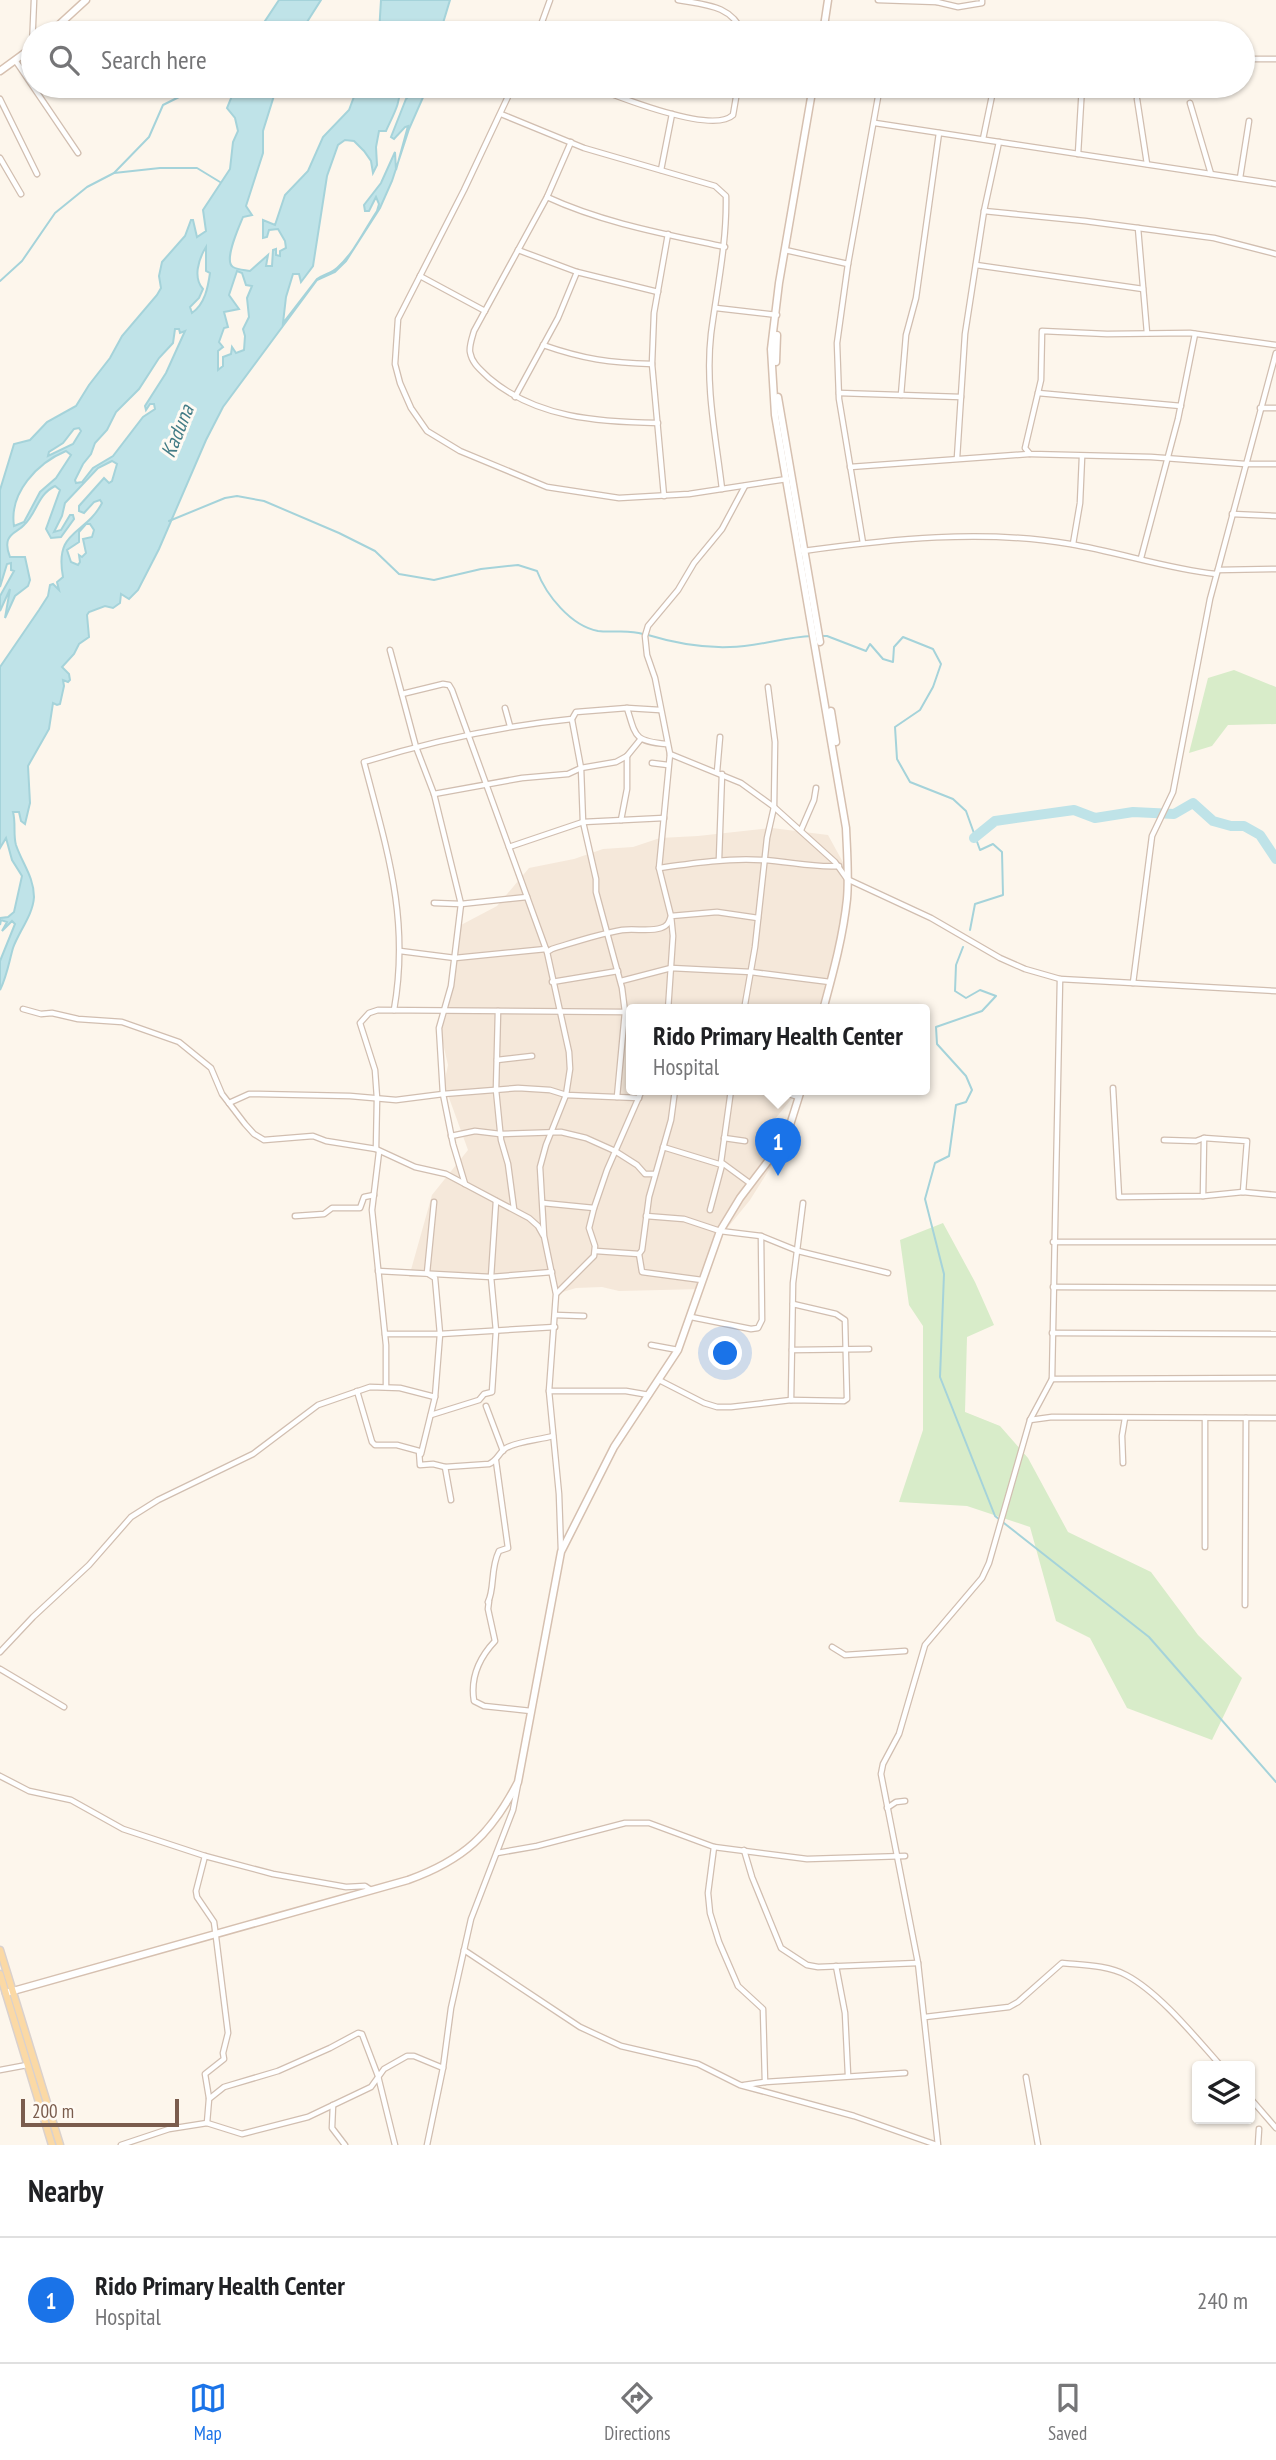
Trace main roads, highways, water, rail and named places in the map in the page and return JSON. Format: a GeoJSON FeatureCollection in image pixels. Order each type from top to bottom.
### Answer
{"type":"FeatureCollection","features":[{"type":"Feature","properties":{"kind":"main road"},"geometry":{"type":"LineString","coordinates":[[63,21],[86,0]]}},
{"type":"Feature","properties":{"kind":"main road"},"geometry":{"type":"LineString","coordinates":[[826,21],[829,0]]}},
{"type":"Feature","properties":{"kind":"main road"},"geometry":{"type":"LineString","coordinates":[[0,71],[21,56]]}},
{"type":"Feature","properties":{"kind":"main road"},"geometry":{"type":"LineString","coordinates":[[813,98],[786,251],[777,315],[776,350],[777,394],[789,479],[848,816],[851,858],[843,926],[824,1004]]}},
{"type":"Feature","properties":{"kind":"main road"},"geometry":{"type":"LineString","coordinates":[[9,1992],[372,1891],[427,1873],[469,1849],[495,1822],[518,1782],[561,1552],[614,1447],[678,1350],[720,1231],[730,1212],[781,1144],[800,1095]]}},
{"type":"Feature","properties":{"kind":"main road"},"geometry":{"type":"LineString","coordinates":[[0,1950],[27,2065],[52,2145]]}},
{"type":"Feature","properties":{"kind":"main road"},"geometry":{"type":"LineString","coordinates":[[0,1974],[9,1992],[60,2145]]}},
{"type":"Feature","properties":{"kind":"water"},"geometry":{"type":"Polygon","coordinates":[[[279,0],[321,0],[308,21],[265,21],[279,0]]]}},
{"type":"Feature","properties":{"kind":"water"},"geometry":{"type":"Polygon","coordinates":[[[381,0],[450,0],[444,21],[380,21],[381,0]]]}},
{"type":"Feature","properties":{"kind":"water","name":"Kaduna"},"geometry":{"type":"Polygon","coordinates":[[[231,98],[273,98],[263,131],[263,153],[246,206],[252,215],[243,217],[230,258],[233,267],[250,271],[268,255],[266,266],[272,266],[273,250],[276,249],[276,255],[280,256],[280,251],[286,248],[285,241],[278,229],[269,230],[267,237],[263,238],[263,220],[275,225],[285,195],[308,171],[323,137],[349,110],[354,98],[399,98],[386,131],[379,131],[377,165],[373,173],[371,161],[354,141],[345,140],[338,145],[327,176],[313,266],[301,282],[299,274],[293,274],[286,297],[283,323],[317,279],[337,268],[357,243],[346,261],[335,272],[317,280],[223,407],[138,590],[129,599],[121,594],[120,603],[113,608],[105,606],[89,612],[89,637],[79,644],[62,667],[69,674],[70,680],[63,680],[60,704],[53,703],[49,729],[28,766],[30,803],[25,824],[21,821],[19,812],[13,812],[16,845],[30,877],[34,897],[31,910],[13,948],[0,990],[0,961],[15,924],[12,921],[2,931],[7,922],[1,920],[0,925],[0,918],[8,917],[14,912],[22,876],[12,860],[6,838],[0,848],[0,667],[48,596],[50,585],[53,584],[59,590],[57,582],[63,577],[61,561],[67,541],[95,514],[102,503],[100,500],[94,502],[84,513],[79,511],[79,506],[104,478],[109,483],[112,481],[117,464],[112,461],[98,468],[65,503],[54,532],[61,530],[70,515],[73,515],[74,519],[61,537],[51,538],[46,529],[60,490],[55,486],[44,494],[22,527],[9,537],[7,547],[10,557],[25,557],[30,580],[28,586],[15,596],[5,618],[10,589],[0,611],[0,596],[14,571],[11,570],[11,563],[7,564],[0,587],[0,490],[14,444],[30,440],[47,422],[76,406],[122,336],[157,295],[161,288],[159,276],[162,262],[185,236],[191,220],[197,237],[206,231],[203,210],[230,169],[233,142],[238,131],[235,118],[227,108],[231,98]],[[206,247],[197,274],[203,289],[190,307],[192,313],[203,300],[210,273],[206,271],[206,247]],[[237,271],[229,295],[239,309],[224,312],[228,327],[224,328],[219,342],[223,347],[218,351],[218,370],[223,366],[223,357],[231,354],[232,347],[236,353],[244,350],[243,329],[249,317],[247,298],[252,286],[246,285],[242,273],[237,271]],[[175,329],[173,343],[159,358],[139,389],[116,412],[83,464],[76,483],[82,482],[93,468],[113,456],[143,417],[155,409],[154,404],[150,404],[146,410],[145,406],[166,373],[185,331],[180,333],[179,329],[175,329]],[[79,428],[74,429],[48,456],[73,444],[81,431],[79,428]],[[66,451],[45,463],[27,481],[16,502],[14,526],[24,522],[40,492],[56,478],[71,455],[66,451]],[[86,524],[79,532],[79,542],[67,550],[71,562],[78,565],[79,555],[82,557],[86,553],[83,539],[92,537],[94,530],[90,524],[86,524]]]}},
{"type":"Feature","properties":{"kind":"water"},"geometry":{"type":"Polygon","coordinates":[[[423,98],[398,163],[408,126],[394,139],[391,137],[406,99],[423,98]]]}},
{"type":"Feature","properties":{"kind":"water"},"geometry":{"type":"Polygon","coordinates":[[[395,152],[396,169],[380,208],[361,237],[379,204],[376,197],[369,211],[365,211],[364,205],[381,183],[395,152]]]}},
{"type":"Feature","properties":{"kind":"waterway"},"geometry":{"type":"LineString","coordinates":[[0,281],[22,261],[55,213],[87,187],[114,173],[149,137],[163,105],[177,98]]}},
{"type":"Feature","properties":{"kind":"waterway"},"geometry":{"type":"LineString","coordinates":[[114,173],[160,168],[197,168],[220,182]]}},
{"type":"Feature","properties":{"kind":"waterway"},"geometry":{"type":"LineString","coordinates":[[169,521],[225,498],[237,496],[264,501],[375,551],[399,574],[434,580],[481,569],[518,565],[537,571],[553,599],[578,623],[598,631],[643,634]]}},
{"type":"Feature","properties":{"kind":"waterway"},"geometry":{"type":"LineString","coordinates":[[648,635],[688,644],[720,647],[740,647],[812,636]]}},
{"type":"Feature","properties":{"kind":"waterway"},"geometry":{"type":"LineString","coordinates":[[821,636],[866,651],[870,644],[883,659],[893,662],[894,647],[903,637],[933,649],[941,664],[933,687],[920,710],[895,727],[897,759],[910,782],[953,799],[966,811],[980,850],[993,844],[1002,852],[1003,895],[975,904],[970,930]]}},
{"type":"Feature","properties":{"kind":"waterway"},"geometry":{"type":"LineString","coordinates":[[974,838],[995,821],[1074,810],[1095,818],[1133,812],[1174,814],[1193,803],[1213,821],[1244,826],[1260,835],[1276,859]]}},
{"type":"Feature","properties":{"kind":"waterway"},"geometry":{"type":"LineString","coordinates":[[963,947],[956,965],[955,991],[966,998],[980,990],[996,996],[982,1011],[936,1027],[937,1044],[966,1076],[972,1090],[966,1102],[956,1105],[949,1156],[935,1163],[925,1199],[944,1274],[940,1377],[995,1516],[1149,1637],[1276,1782]]}},
{"type":"Feature","properties":{"kind":"place","name":"Rido Primary Health Center"},"geometry":{"type":"Point","coordinates":[778,1176]}}]}
